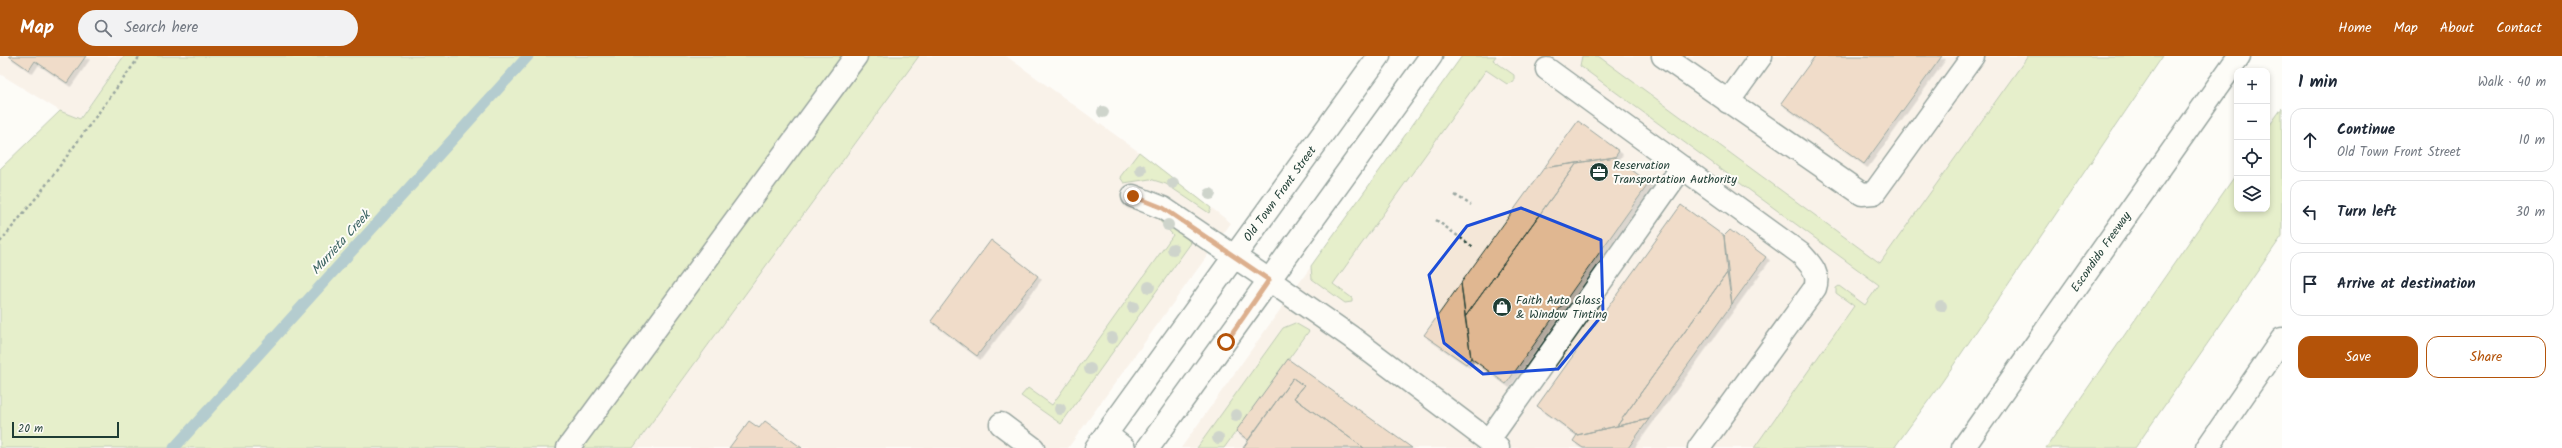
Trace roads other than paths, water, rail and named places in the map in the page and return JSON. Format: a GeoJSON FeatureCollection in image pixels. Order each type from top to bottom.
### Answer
{"type":"FeatureCollection","features":[{"type":"Feature","properties":{"kind":"main road"},"geometry":{"type":"LineString","coordinates":[[568,448],[856,56]]}},
{"type":"Feature","properties":{"kind":"main road","name":"Old Town Front Street"},"geometry":{"type":"LineString","coordinates":[[1101,441],[1379,56]]}},
{"type":"Feature","properties":{"kind":"main road"},"geometry":{"type":"LineString","coordinates":[[1148,448],[1431,56]]}},
{"type":"Feature","properties":{"kind":"main road"},"geometry":{"type":"LineString","coordinates":[[1663,56],[1862,194],[1874,193],[1972,56]]}},
{"type":"Feature","properties":{"kind":"main road"},"geometry":{"type":"LineString","coordinates":[[1728,102],[1761,56]]}},
{"type":"Feature","properties":{"kind":"main road","name":"Escondido Freeway"},"geometry":{"type":"LineString","coordinates":[[1963,448],[2239,56]]}},
{"type":"Feature","properties":{"kind":"main road"},"geometry":{"type":"LineString","coordinates":[[1547,70],[1801,254],[1814,269],[1818,280],[1815,288],[1700,448]]}},
{"type":"Feature","properties":{"kind":"main road"},"geometry":{"type":"LineString","coordinates":[[1133,196],[1163,208],[1269,280],[1351,337],[1493,444],[1682,167]]}},
{"type":"Feature","properties":{"kind":"main road"},"geometry":{"type":"LineString","coordinates":[[2206,448],[2282,339]]}},
{"type":"Feature","properties":{"kind":"main road"},"geometry":{"type":"LineString","coordinates":[[1001,424],[1033,448]]}},
{"type":"Feature","properties":{"kind":"main road"},"geometry":{"type":"LineString","coordinates":[[1101,441],[1124,448]]}},
{"type":"Feature","properties":{"kind":"waterway","name":"Murrieta Creek"},"geometry":{"type":"LineString","coordinates":[[174,448],[528,56]]}},
{"type":"Feature","properties":{"kind":"place","name":"Reservation Transportation Authority"},"geometry":{"type":"Point","coordinates":[1599,172]}},
{"type":"Feature","properties":{"kind":"place","name":"Faith Auto Glass & Window Tinting"},"geometry":{"type":"Point","coordinates":[1502,307]}}]}
